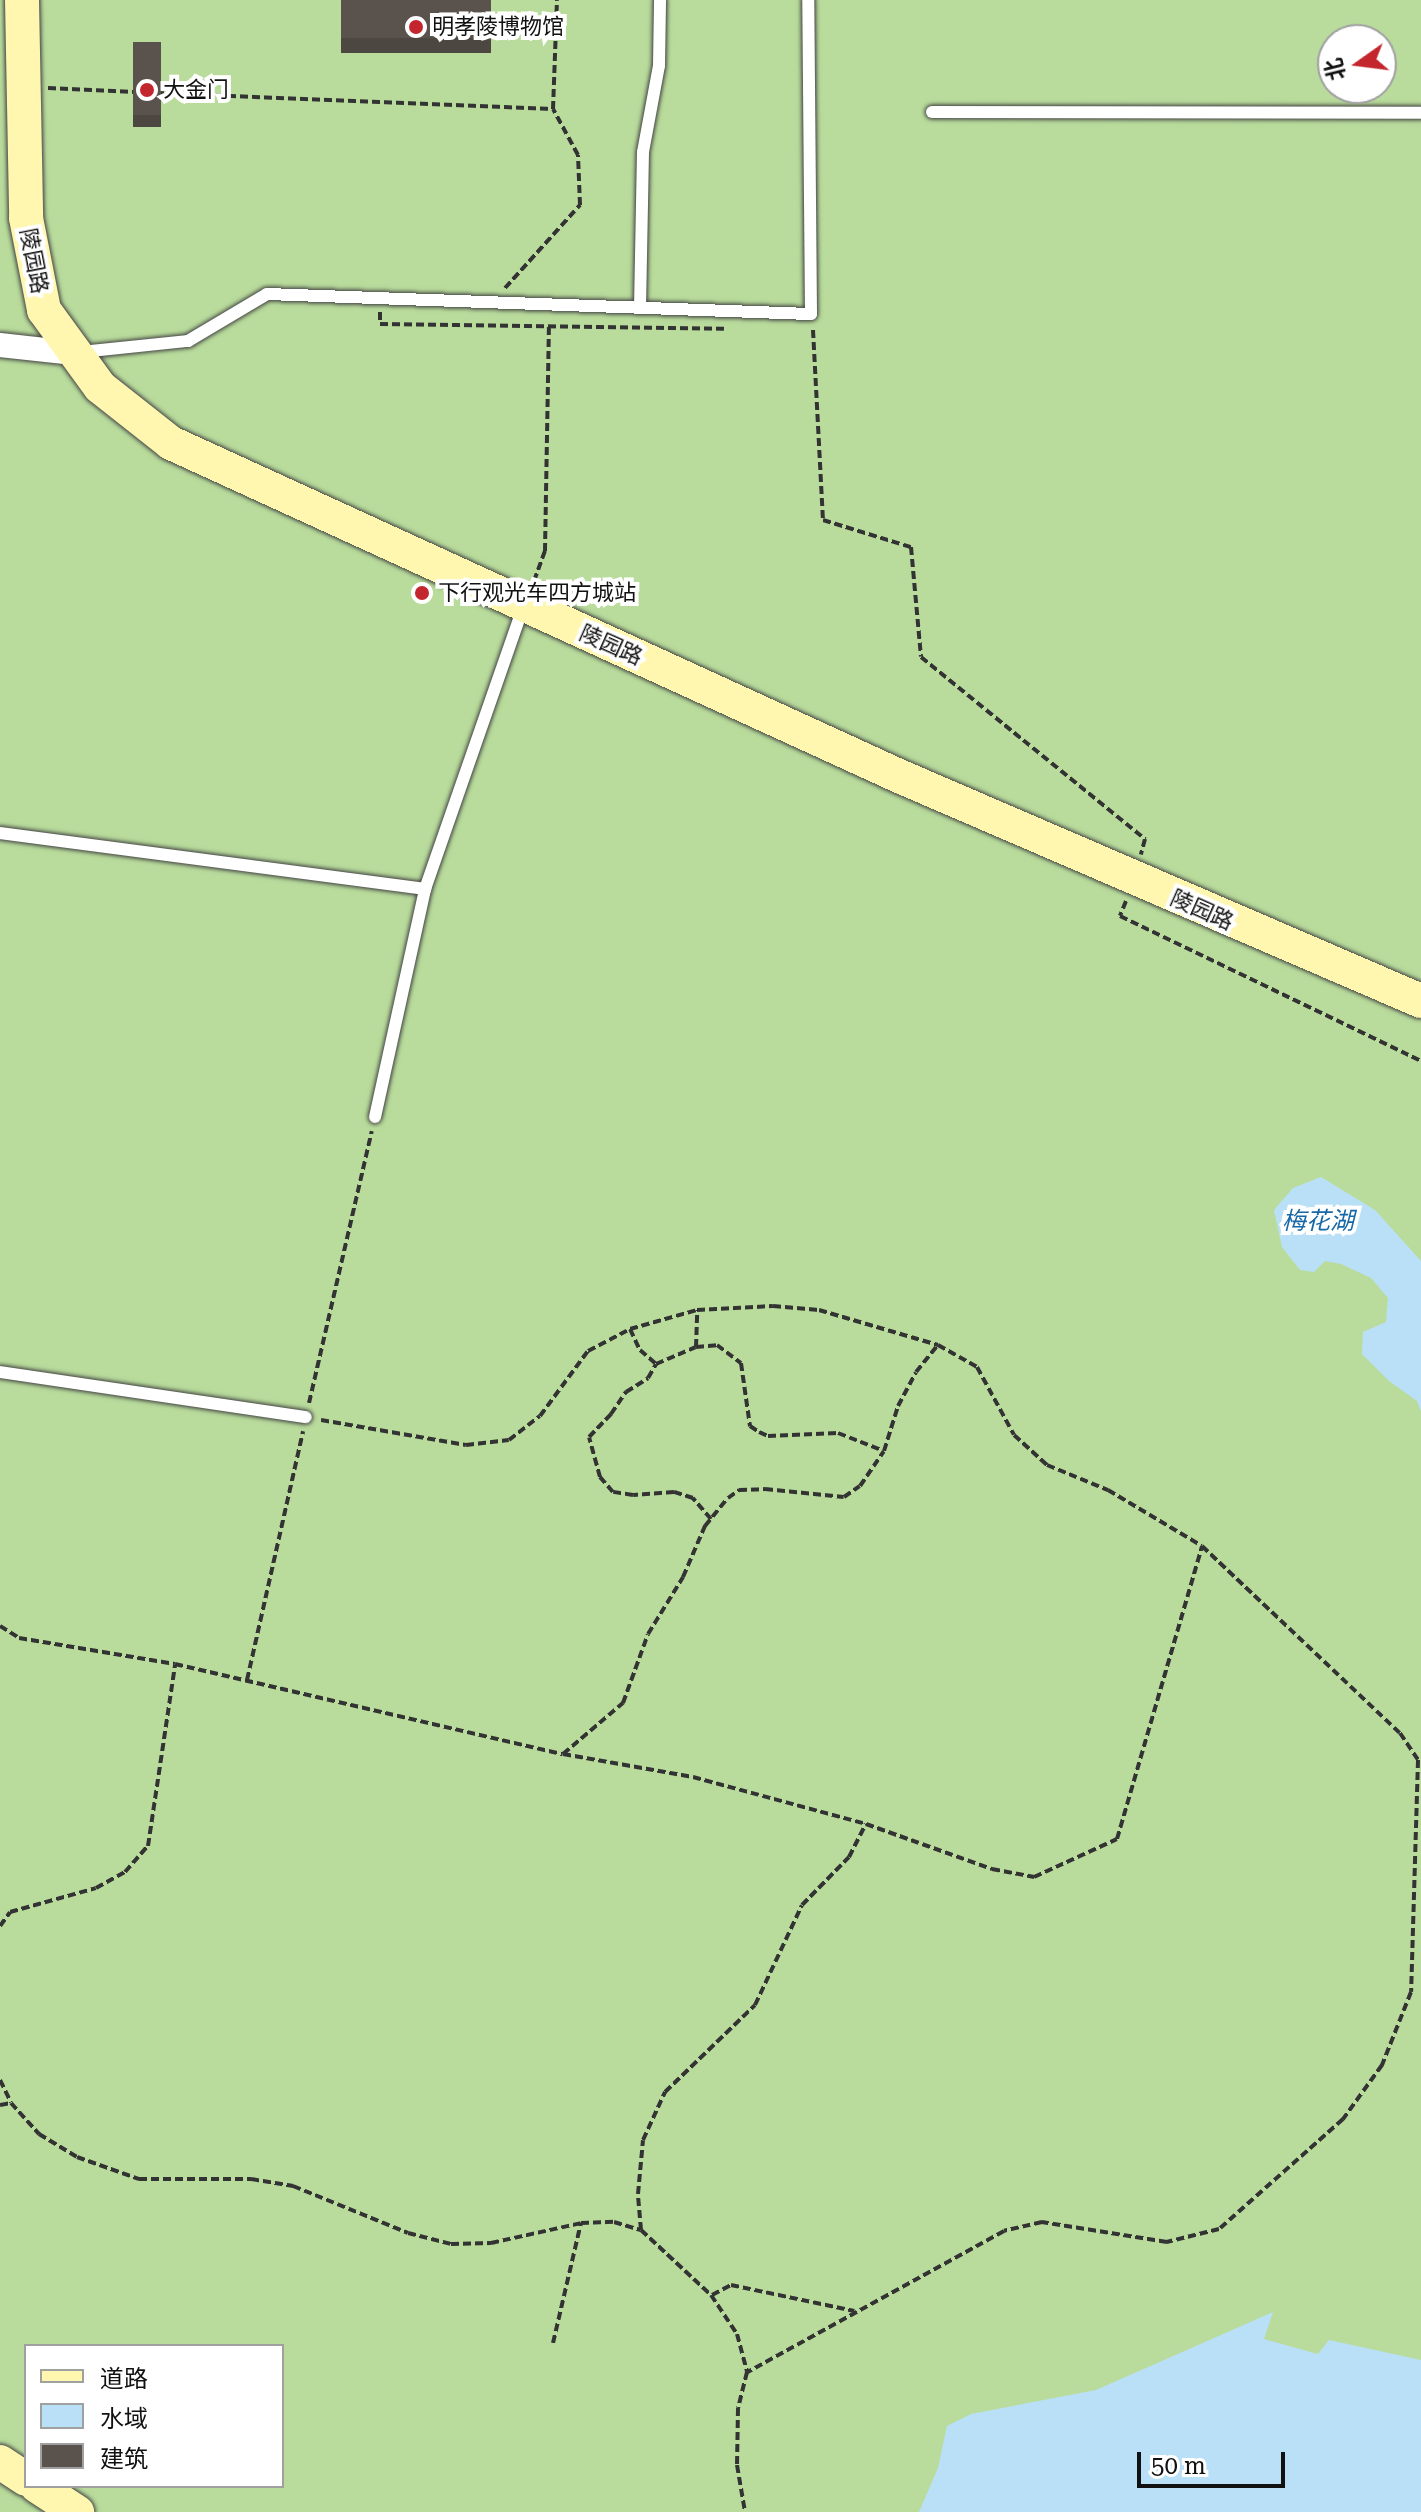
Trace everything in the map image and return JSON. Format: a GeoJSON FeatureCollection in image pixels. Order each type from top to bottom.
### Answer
{"type":"FeatureCollection","features":[{"type":"Feature","properties":{"kind":"street","name":"陵园路"},"geometry":{"type":"LineString","coordinates":[[22,0],[26,218],[44,310],[72,353],[100,387],[171,443],[1133,880],[1421,1001]]}},
{"type":"Feature","properties":{"kind":"street"},"geometry":{"type":"LineString","coordinates":[[0,345],[72,353]]}},
{"type":"Feature","properties":{"kind":"street"},"geometry":{"type":"LineString","coordinates":[[0,2462],[24,2478]]}},
{"type":"Feature","properties":{"kind":"street"},"geometry":{"type":"LineString","coordinates":[[40,2488],[77,2512]]}},
{"type":"Feature","properties":{"kind":"lane"},"geometry":{"type":"LineString","coordinates":[[640,308],[643,152],[659,66],[660,0]]}},
{"type":"Feature","properties":{"kind":"lane"},"geometry":{"type":"LineString","coordinates":[[72,353],[188,341],[267,294],[811,314],[808,0]]}},
{"type":"Feature","properties":{"kind":"lane"},"geometry":{"type":"LineString","coordinates":[[932,112],[1421,113]]}},
{"type":"Feature","properties":{"kind":"lane"},"geometry":{"type":"LineString","coordinates":[[375,1117],[425,889],[524,605]]}},
{"type":"Feature","properties":{"kind":"lane"},"geometry":{"type":"LineString","coordinates":[[0,833],[425,889]]}},
{"type":"Feature","properties":{"kind":"lane"},"geometry":{"type":"LineString","coordinates":[[0,1372],[306,1417]]}},
{"type":"Feature","properties":{"kind":"path"},"geometry":{"type":"LineString","coordinates":[[471,325],[580,205],[578,155],[553,109],[557,0]]}},
{"type":"Feature","properties":{"kind":"path"},"geometry":{"type":"LineString","coordinates":[[24,87],[553,109]]}},
{"type":"Feature","properties":{"kind":"path"},"geometry":{"type":"LineString","coordinates":[[380,298],[380,324],[737,329]]}},
{"type":"Feature","properties":{"kind":"path"},"geometry":{"type":"LineString","coordinates":[[545,551],[549,326]]}},
{"type":"Feature","properties":{"kind":"path"},"geometry":{"type":"LineString","coordinates":[[799,330],[815,330],[823,520],[911,547],[921,657],[1145,839],[1120,916],[1421,1061]]}},
{"type":"Feature","properties":{"kind":"path"},"geometry":{"type":"LineString","coordinates":[[247,1680],[375,1117]]}},
{"type":"Feature","properties":{"kind":"path"},"geometry":{"type":"LineString","coordinates":[[306,1417],[466,1445],[509,1440],[540,1416],[588,1351],[630,1329],[697,1310],[773,1306],[819,1310],[938,1345],[977,1367],[1014,1435],[1047,1465],[1108,1490],[1202,1546],[1400,1733],[1419,1760],[1419,1844],[1411,1992],[1382,2065],[1343,2119],[1219,2229],[1167,2242],[1042,2222],[1004,2231],[747,2372]]}},
{"type":"Feature","properties":{"kind":"path"},"geometry":{"type":"LineString","coordinates":[[696,1347],[697,1310]]}},
{"type":"Feature","properties":{"kind":"path"},"geometry":{"type":"LineString","coordinates":[[630,1329],[640,1350],[656,1364]]}},
{"type":"Feature","properties":{"kind":"path"},"geometry":{"type":"LineString","coordinates":[[711,1519],[693,1498],[674,1492],[633,1495],[613,1492],[600,1477],[589,1437],[626,1392],[648,1378],[656,1364],[696,1347],[717,1345],[741,1363],[750,1426],[759,1432],[768,1436],[838,1433],[884,1451]]}},
{"type":"Feature","properties":{"kind":"path"},"geometry":{"type":"LineString","coordinates":[[563,1754],[623,1703],[648,1634],[683,1577],[711,1519],[739,1490],[765,1489],[844,1497],[860,1486],[884,1451],[898,1406],[916,1372],[938,1345]]}},
{"type":"Feature","properties":{"kind":"path"},"geometry":{"type":"LineString","coordinates":[[0,1626],[19,1638],[175,1664],[563,1754],[693,1777],[866,1824],[992,1869],[1034,1877],[1117,1839],[1202,1546]]}},
{"type":"Feature","properties":{"kind":"path"},"geometry":{"type":"LineString","coordinates":[[0,1926],[10,1912],[96,1888],[125,1872],[148,1846],[175,1664]]}},
{"type":"Feature","properties":{"kind":"path"},"geometry":{"type":"LineString","coordinates":[[641,2230],[638,2194],[643,2140],[665,2092],[755,2005],[802,1905],[849,1857],[866,1824]]}},
{"type":"Feature","properties":{"kind":"path"},"geometry":{"type":"LineString","coordinates":[[0,2080],[11,2103],[39,2134],[77,2157],[139,2179],[251,2179],[293,2186],[408,2233],[451,2244],[491,2243],[581,2223],[614,2222],[641,2230],[711,2295],[737,2334],[747,2372],[738,2408],[737,2465],[745,2512]]}},
{"type":"Feature","properties":{"kind":"path"},"geometry":{"type":"LineString","coordinates":[[0,2105],[11,2103]]}},
{"type":"Feature","properties":{"kind":"path"},"geometry":{"type":"LineString","coordinates":[[553,2343],[581,2223]]}},
{"type":"Feature","properties":{"kind":"path"},"geometry":{"type":"LineString","coordinates":[[711,2295],[731,2285],[857,2311]]}},
{"type":"Feature","properties":{"kind":"green space"},"geometry":{"type":"Polygon","coordinates":[[[0,0],[1421,0],[1421,2512],[0,2512],[0,0]]]}},
{"type":"Feature","properties":{"kind":"water","name":"梅花湖"},"geometry":{"type":"Polygon","coordinates":[[[1321,1177],[1375,1210],[1421,1261],[1421,1411],[1417,1401],[1389,1381],[1362,1354],[1363,1332],[1386,1322],[1388,1298],[1371,1278],[1341,1264],[1325,1261],[1314,1272],[1300,1270],[1282,1247],[1274,1210],[1293,1188],[1321,1177]]]}},
{"type":"Feature","properties":{"kind":"water"},"geometry":{"type":"Polygon","coordinates":[[[1273,2312],[1264,2339],[1318,2354],[1329,2340],[1421,2360],[1421,2512],[919,2512],[938,2468],[947,2426],[971,2414],[1096,2390],[1273,2312]]]}},
{"type":"Feature","properties":{"kind":"building","name":"明孝陵博物馆"},"geometry":{"type":"Polygon","coordinates":[[[341,0],[491,0],[491,38],[341,38],[341,0]]]}},
{"type":"Feature","properties":{"kind":"building","name":"大金门"},"geometry":{"type":"Polygon","coordinates":[[[133,42],[161,42],[161,115],[133,115],[133,42]]]}},
{"type":"Feature","properties":{"kind":"place","name":"明孝陵博物馆"},"geometry":{"type":"Point","coordinates":[416,27]}},
{"type":"Feature","properties":{"kind":"place","name":"大金门"},"geometry":{"type":"Point","coordinates":[147,90]}},
{"type":"Feature","properties":{"kind":"place","name":"下行观光车四方城站"},"geometry":{"type":"Point","coordinates":[422,593]}}]}
